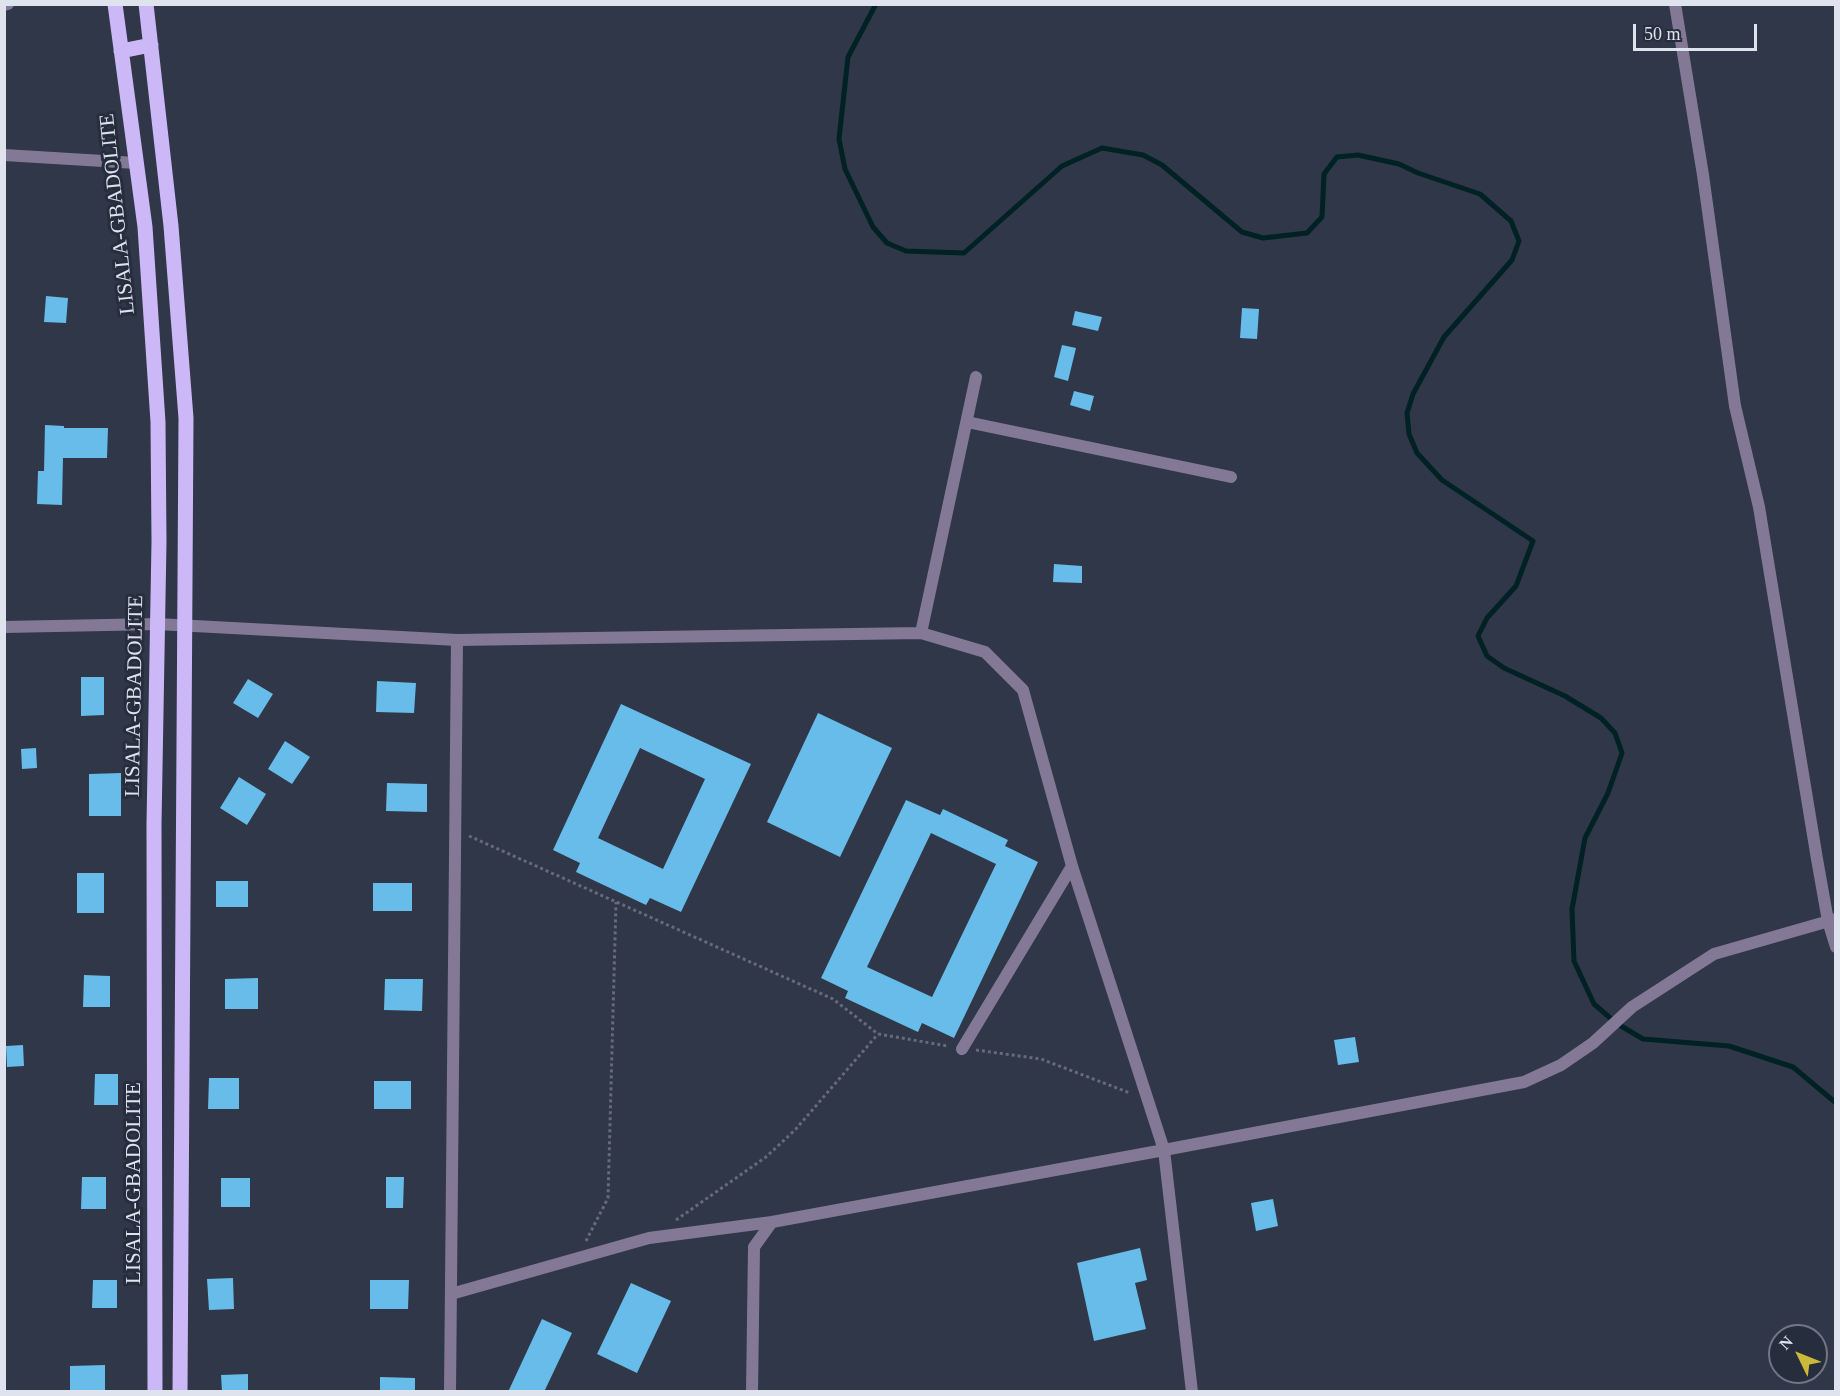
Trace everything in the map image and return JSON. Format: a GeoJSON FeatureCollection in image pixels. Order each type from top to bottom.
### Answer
{"type":"FeatureCollection","features":[{"type":"Feature","properties":{"kind":"main road","name":"LISALA-GBADOLITE"},"geometry":{"type":"LineString","coordinates":[[115,4],[145,227],[158,422],[159,542],[154,824],[155,1392]]}},
{"type":"Feature","properties":{"kind":"main road"},"geometry":{"type":"LineString","coordinates":[[146,4],[171,226],[186,418],[180,1392]]}},
{"type":"Feature","properties":{"kind":"main road"},"geometry":{"type":"LineString","coordinates":[[121,51],[151,45]]}},
{"type":"Feature","properties":{"kind":"street"},"geometry":{"type":"LineString","coordinates":[[1675,4],[1703,175],[1735,406],[1759,507],[1836,947]]}},
{"type":"Feature","properties":{"kind":"street"},"geometry":{"type":"LineString","coordinates":[[4,154],[136,163]]}},
{"type":"Feature","properties":{"kind":"street"},"geometry":{"type":"LineString","coordinates":[[921,633],[976,377]]}},
{"type":"Feature","properties":{"kind":"street"},"geometry":{"type":"LineString","coordinates":[[967,422],[1232,477]]}},
{"type":"Feature","properties":{"kind":"street"},"geometry":{"type":"LineString","coordinates":[[4,627],[157,624],[457,640],[921,633],[985,652],[1023,690],[1072,866],[1164,1150],[1192,1392]]}},
{"type":"Feature","properties":{"kind":"street"},"geometry":{"type":"LineString","coordinates":[[450,1392],[457,640]]}},
{"type":"Feature","properties":{"kind":"street"},"geometry":{"type":"LineString","coordinates":[[962,1049],[1072,866]]}},
{"type":"Feature","properties":{"kind":"street"},"geometry":{"type":"LineString","coordinates":[[451,1294],[650,1238],[772,1222],[1524,1082],[1561,1065],[1593,1043],[1632,1007],[1714,954],[1832,920]]}},
{"type":"Feature","properties":{"kind":"street"},"geometry":{"type":"LineString","coordinates":[[752,1392],[754,1247],[772,1222]]}},
{"type":"Feature","properties":{"kind":"path"},"geometry":{"type":"LineString","coordinates":[[455,830],[833,999],[879,1034],[962,1049],[1041,1059],[1146,1099]]}},
{"type":"Feature","properties":{"kind":"path"},"geometry":{"type":"LineString","coordinates":[[578,1259],[608,1198],[616,901]]}},
{"type":"Feature","properties":{"kind":"path"},"geometry":{"type":"LineString","coordinates":[[650,1238],[766,1157],[803,1122],[879,1034]]}},
{"type":"Feature","properties":{"kind":"building"},"geometry":{"type":"Polygon","coordinates":[[[46,296],[68,298],[66,323],[44,322],[46,296]]]}},
{"type":"Feature","properties":{"kind":"building"},"geometry":{"type":"Polygon","coordinates":[[[1242,308],[1259,309],[1257,339],[1240,338],[1242,308]]]}},
{"type":"Feature","properties":{"kind":"building"},"geometry":{"type":"Polygon","coordinates":[[[1075,311],[1102,317],[1098,331],[1072,325],[1075,311]]]}},
{"type":"Feature","properties":{"kind":"building"},"geometry":{"type":"Polygon","coordinates":[[[1062,345],[1076,348],[1068,381],[1054,377],[1062,345]]]}},
{"type":"Feature","properties":{"kind":"building"},"geometry":{"type":"Polygon","coordinates":[[[1074,391],[1094,396],[1090,411],[1070,405],[1074,391]]]}},
{"type":"Feature","properties":{"kind":"building"},"geometry":{"type":"Polygon","coordinates":[[[45,425],[64,426],[64,428],[108,428],[107,458],[63,458],[62,505],[37,504],[38,471],[44,471],[45,425]]]}},
{"type":"Feature","properties":{"kind":"building"},"geometry":{"type":"Polygon","coordinates":[[[1054,564],[1082,566],[1082,583],[1053,582],[1054,564]]]}},
{"type":"Feature","properties":{"kind":"building"},"geometry":{"type":"Polygon","coordinates":[[[81,677],[104,677],[104,715],[81,716],[81,677]]]}},
{"type":"Feature","properties":{"kind":"building"},"geometry":{"type":"Polygon","coordinates":[[[248,679],[273,694],[258,718],[233,703],[248,679]]]}},
{"type":"Feature","properties":{"kind":"building"},"geometry":{"type":"Polygon","coordinates":[[[377,681],[416,683],[414,713],[376,712],[377,681]]]}},
{"type":"Feature","properties":{"kind":"building"},"geometry":{"type":"Polygon","coordinates":[[[621,704],[751,764],[681,912],[650,898],[646,905],[576,872],[580,863],[553,850],[621,704]],[[640,748],[598,838],[663,869],[705,779],[640,748]]]}},
{"type":"Feature","properties":{"kind":"building"},"geometry":{"type":"Polygon","coordinates":[[[818,713],[892,748],[840,857],[767,822],[818,713]]]}},
{"type":"Feature","properties":{"kind":"building"},"geometry":{"type":"Polygon","coordinates":[[[285,741],[310,757],[292,784],[268,769],[285,741]]]}},
{"type":"Feature","properties":{"kind":"building"},"geometry":{"type":"Polygon","coordinates":[[[36,748],[37,768],[22,769],[21,749],[36,748]]]}},
{"type":"Feature","properties":{"kind":"building"},"geometry":{"type":"Polygon","coordinates":[[[121,773],[121,816],[89,816],[89,774],[121,773]]]}},
{"type":"Feature","properties":{"kind":"building"},"geometry":{"type":"Polygon","coordinates":[[[239,777],[266,794],[247,825],[220,808],[239,777]]]}},
{"type":"Feature","properties":{"kind":"building"},"geometry":{"type":"Polygon","coordinates":[[[387,783],[427,784],[427,812],[386,811],[387,783]]]}},
{"type":"Feature","properties":{"kind":"building"},"geometry":{"type":"Polygon","coordinates":[[[906,800],[940,815],[943,809],[1008,840],[1005,846],[1038,862],[954,1038],[922,1023],[918,1032],[845,998],[848,991],[821,978],[906,800]],[[931,833],[867,967],[932,997],[996,864],[931,833]]]}},
{"type":"Feature","properties":{"kind":"building"},"geometry":{"type":"Polygon","coordinates":[[[77,873],[104,873],[104,913],[77,913],[77,873]]]}},
{"type":"Feature","properties":{"kind":"building"},"geometry":{"type":"Polygon","coordinates":[[[216,881],[248,881],[248,907],[216,907],[216,881]]]}},
{"type":"Feature","properties":{"kind":"building"},"geometry":{"type":"Polygon","coordinates":[[[373,883],[412,883],[412,911],[373,911],[373,883]]]}},
{"type":"Feature","properties":{"kind":"building"},"geometry":{"type":"Polygon","coordinates":[[[84,975],[110,976],[110,1007],[83,1007],[84,975]]]}},
{"type":"Feature","properties":{"kind":"building"},"geometry":{"type":"Polygon","coordinates":[[[258,978],[258,1009],[225,1009],[225,979],[258,978]]]}},
{"type":"Feature","properties":{"kind":"building"},"geometry":{"type":"Polygon","coordinates":[[[385,979],[423,979],[422,1011],[384,1010],[385,979]]]}},
{"type":"Feature","properties":{"kind":"building"},"geometry":{"type":"Polygon","coordinates":[[[1355,1037],[1359,1062],[1338,1065],[1334,1040],[1355,1037]]]}},
{"type":"Feature","properties":{"kind":"building"},"geometry":{"type":"Polygon","coordinates":[[[23,1045],[24,1066],[7,1067],[6,1046],[23,1045]]]}},
{"type":"Feature","properties":{"kind":"building"},"geometry":{"type":"Polygon","coordinates":[[[95,1074],[118,1074],[118,1105],[94,1105],[95,1074]]]}},
{"type":"Feature","properties":{"kind":"building"},"geometry":{"type":"Polygon","coordinates":[[[209,1078],[239,1078],[239,1109],[208,1109],[209,1078]]]}},
{"type":"Feature","properties":{"kind":"building"},"geometry":{"type":"Polygon","coordinates":[[[374,1081],[411,1081],[411,1109],[374,1109],[374,1081]]]}},
{"type":"Feature","properties":{"kind":"building"},"geometry":{"type":"Polygon","coordinates":[[[82,1177],[106,1177],[106,1209],[81,1209],[82,1177]]]}},
{"type":"Feature","properties":{"kind":"building"},"geometry":{"type":"Polygon","coordinates":[[[386,1177],[404,1177],[403,1208],[386,1208],[386,1177]]]}},
{"type":"Feature","properties":{"kind":"building"},"geometry":{"type":"Polygon","coordinates":[[[221,1178],[250,1178],[250,1207],[221,1207],[221,1178]]]}},
{"type":"Feature","properties":{"kind":"building"},"geometry":{"type":"Polygon","coordinates":[[[1273,1199],[1278,1226],[1256,1231],[1251,1203],[1273,1199]]]}},
{"type":"Feature","properties":{"kind":"building"},"geometry":{"type":"Polygon","coordinates":[[[1140,1248],[1147,1280],[1135,1283],[1146,1329],[1094,1341],[1077,1263],[1140,1248]]]}},
{"type":"Feature","properties":{"kind":"building"},"geometry":{"type":"Polygon","coordinates":[[[233,1278],[234,1309],[209,1310],[207,1279],[233,1278]]]}},
{"type":"Feature","properties":{"kind":"building"},"geometry":{"type":"Polygon","coordinates":[[[93,1280],[117,1280],[117,1308],[92,1308],[93,1280]]]}},
{"type":"Feature","properties":{"kind":"building"},"geometry":{"type":"Polygon","coordinates":[[[370,1280],[409,1280],[408,1309],[370,1309],[370,1280]]]}},
{"type":"Feature","properties":{"kind":"building"},"geometry":{"type":"Polygon","coordinates":[[[631,1283],[671,1301],[637,1373],[597,1354],[631,1283]]]}},
{"type":"Feature","properties":{"kind":"building"},"geometry":{"type":"Polygon","coordinates":[[[542,1319],[572,1333],[544,1392],[508,1392],[542,1319]]]}},
{"type":"Feature","properties":{"kind":"building"},"geometry":{"type":"Polygon","coordinates":[[[105,1365],[105,1392],[70,1392],[70,1366],[105,1365]]]}},
{"type":"Feature","properties":{"kind":"building"},"geometry":{"type":"Polygon","coordinates":[[[248,1374],[248,1392],[222,1392],[221,1375],[248,1374]]]}},
{"type":"Feature","properties":{"kind":"building"},"geometry":{"type":"Polygon","coordinates":[[[380,1377],[415,1378],[415,1392],[380,1392],[380,1377]]]}},
{"type":"Feature","properties":{"kind":"waterway"},"geometry":{"type":"LineString","coordinates":[[876,4],[848,57],[839,139],[845,169],[873,227],[887,243],[906,251],[964,253],[1062,166],[1102,148],[1143,155],[1162,165],[1242,232],[1263,238],[1307,233],[1322,217],[1324,174],[1337,157],[1358,155],[1399,164],[1418,173],[1480,194],[1511,221],[1519,241],[1512,260],[1444,337],[1413,394],[1407,413],[1409,434],[1417,453],[1442,480],[1533,541],[1516,586],[1487,618],[1478,636],[1487,656],[1504,668],[1565,696],[1601,718],[1615,733],[1622,753],[1608,793],[1585,838],[1572,909],[1574,961],[1594,1004],[1616,1023],[1643,1039],[1729,1046],[1793,1067],[1836,1103]]}}]}
